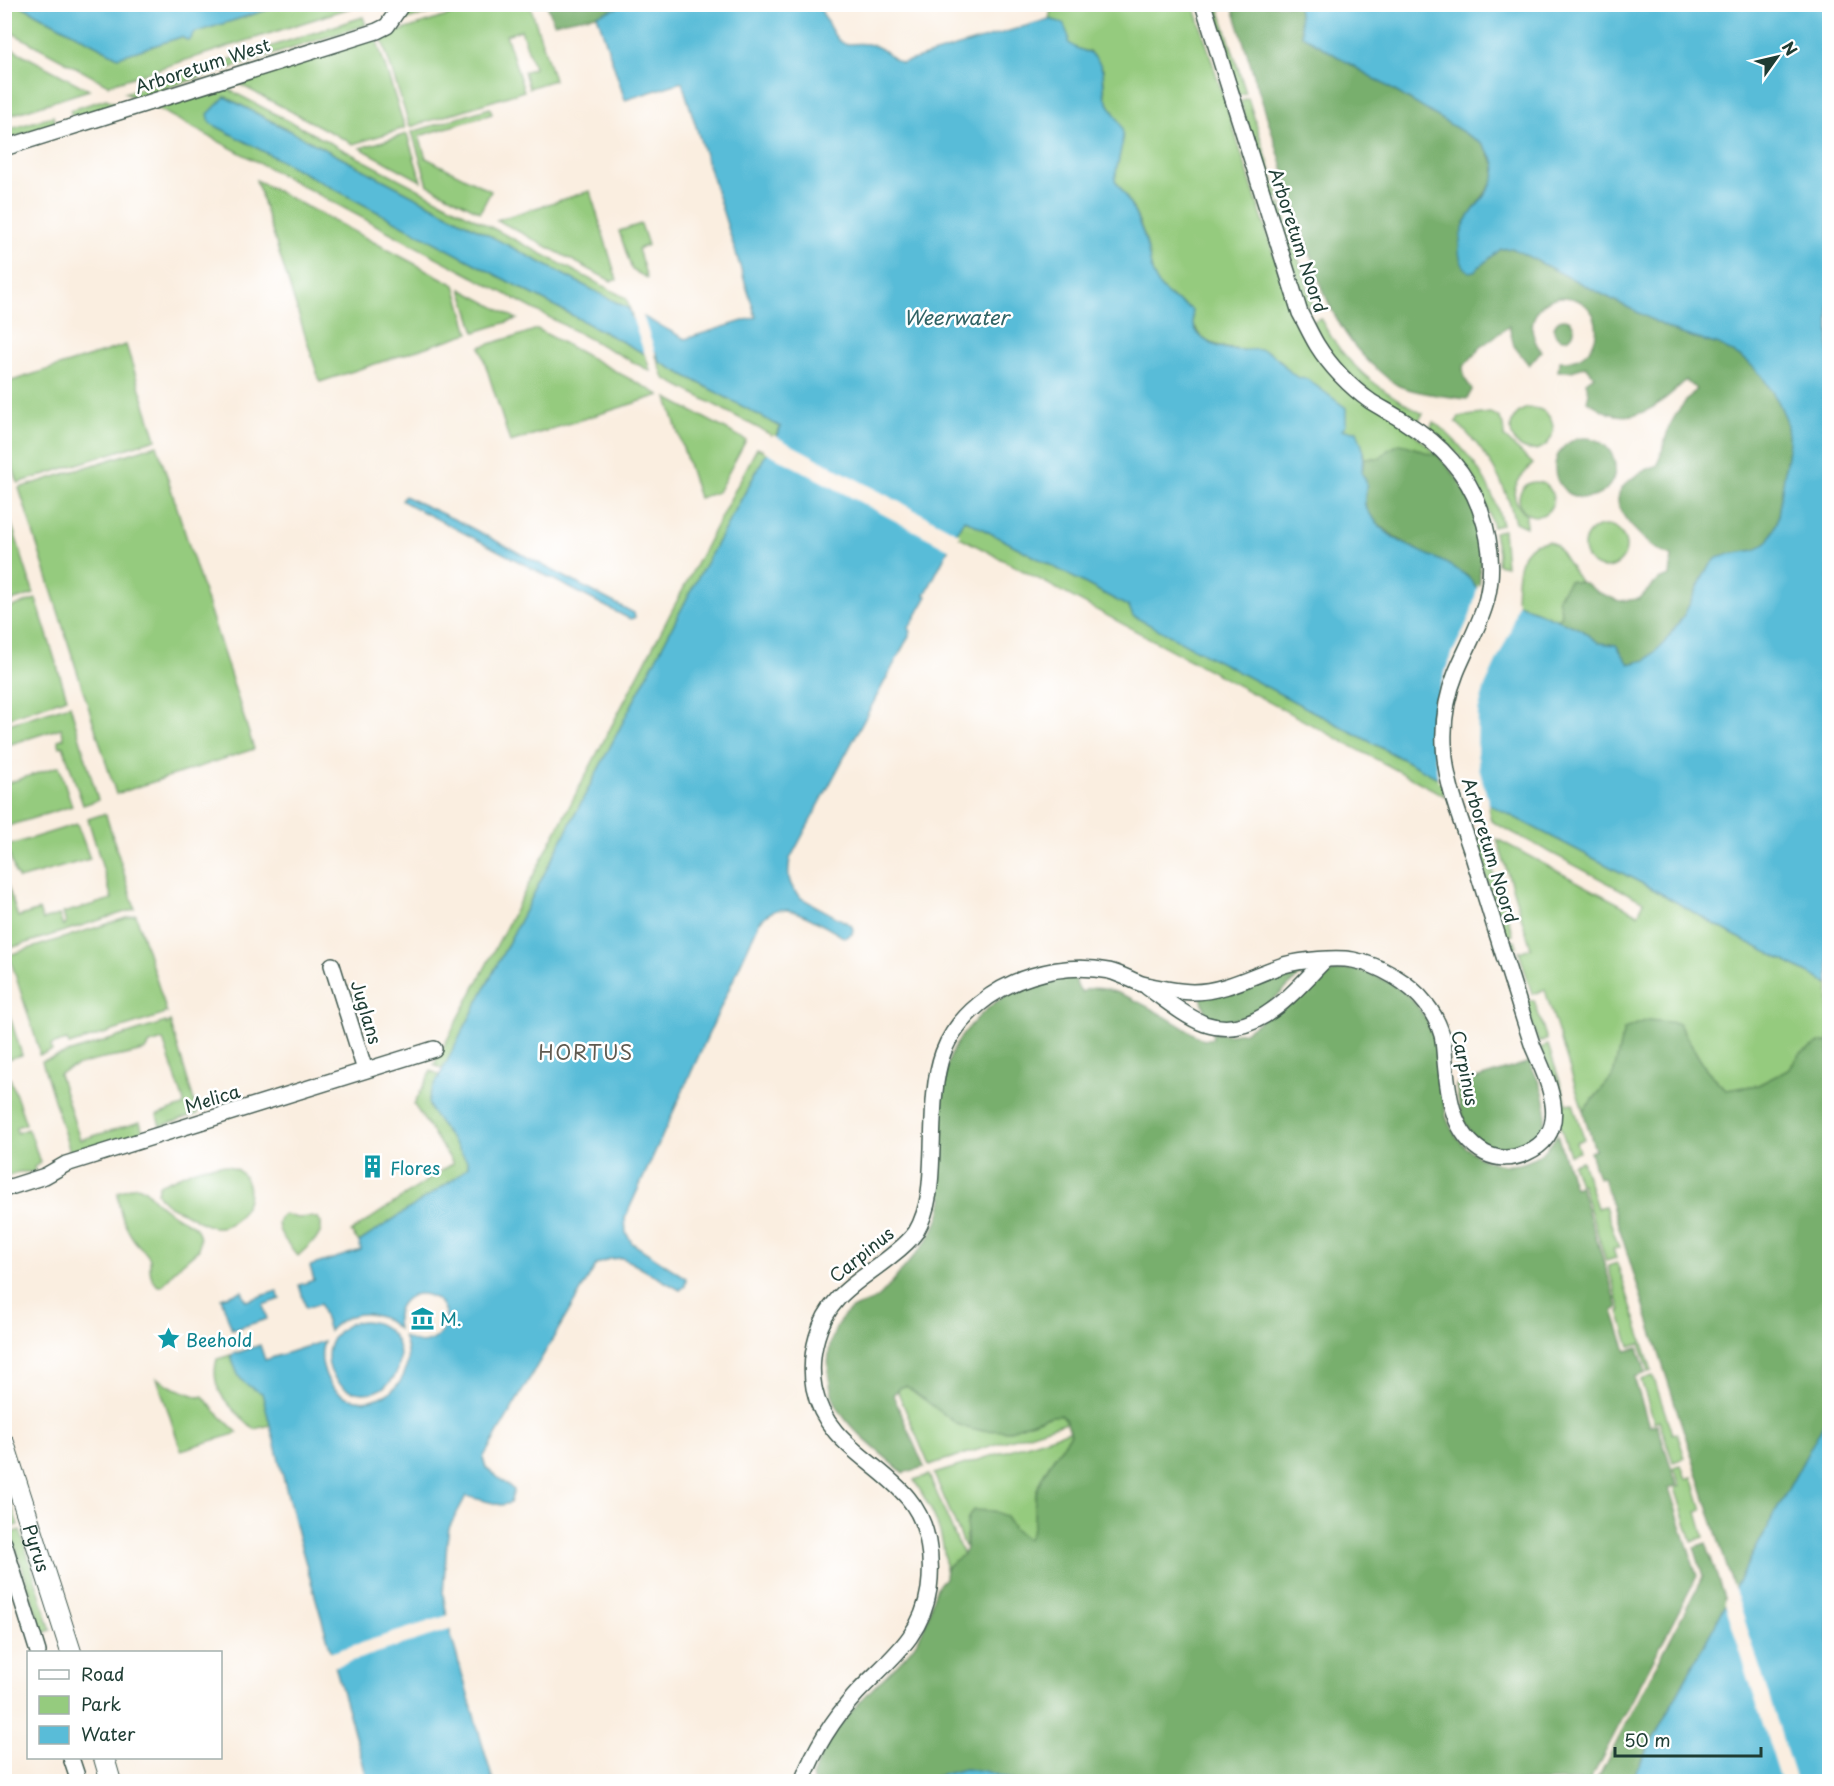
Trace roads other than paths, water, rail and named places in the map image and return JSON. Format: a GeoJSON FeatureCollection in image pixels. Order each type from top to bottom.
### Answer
{"type":"FeatureCollection","features":[{"type":"Feature","properties":{"kind":"street","name":"Arboretum West"},"geometry":{"type":"LineString","coordinates":[[4,148],[377,30],[387,26],[402,4]]}},
{"type":"Feature","properties":{"kind":"street","name":"Arboretum Noord"},"geometry":{"type":"LineString","coordinates":[[1203,4],[1300,313],[1317,346],[1341,375],[1369,400],[1412,426],[1448,455],[1461,471],[1480,508],[1489,542],[1490,578],[1487,598],[1475,632],[1455,676],[1446,714],[1443,743],[1446,771],[1452,797],[1467,837],[1533,1047],[1554,1099],[1554,1114]]}},
{"type":"Feature","properties":{"kind":"street","name":"Carpinus"},"geometry":{"type":"LineString","coordinates":[[802,1782],[810,1762],[831,1726],[855,1695],[893,1659],[910,1639],[922,1616],[928,1597],[931,1570],[927,1539],[921,1521],[908,1498],[846,1444],[825,1419],[814,1391],[811,1368],[819,1330],[835,1300],[905,1245],[916,1232],[931,1186],[933,1123],[939,1068],[951,1038],[968,1016],[990,995],[1019,980],[1051,970],[1113,972],[1145,985],[1194,992],[1232,984],[1287,964],[1354,960],[1394,976],[1426,1003],[1443,1038],[1446,1075],[1452,1109],[1457,1122],[1464,1134],[1484,1152],[1497,1157],[1510,1158],[1525,1154],[1546,1139],[1552,1128],[1554,1114]]}},
{"type":"Feature","properties":{"kind":"street","name":"Carpinus"},"geometry":{"type":"LineString","coordinates":[[1145,985],[1204,1023],[1221,1027],[1236,1027],[1248,1024],[1274,1009],[1324,961]]}},
{"type":"Feature","properties":{"kind":"street","name":"Juglans"},"geometry":{"type":"LineString","coordinates":[[332,965],[365,1070]]}},
{"type":"Feature","properties":{"kind":"street","name":"Melica"},"geometry":{"type":"LineString","coordinates":[[4,1189],[45,1176],[66,1164],[434,1049]]}},
{"type":"Feature","properties":{"kind":"street","name":"Pyrus"},"geometry":{"type":"LineString","coordinates":[[4,1443],[69,1651]]}},
{"type":"Feature","properties":{"kind":"street","name":"Pyrus"},"geometry":{"type":"LineString","coordinates":[[4,1544],[37,1651]]}},
{"type":"Feature","properties":{"kind":"street"},"geometry":{"type":"LineString","coordinates":[[71,1759],[79,1782]]}},
{"type":"Feature","properties":{"kind":"street"},"geometry":{"type":"LineString","coordinates":[[104,1759],[111,1782]]}},
{"type":"Feature","properties":{"kind":"water","name":"Weerwater"},"geometry":{"type":"Polygon","coordinates":[[[628,4],[818,5],[834,34],[842,43],[875,46],[902,63],[1049,19],[1063,23],[1069,37],[1068,42],[1095,57],[1102,69],[1105,96],[1123,134],[1115,180],[1140,226],[1155,278],[1168,295],[1192,310],[1193,324],[1200,336],[1212,344],[1232,350],[1266,351],[1280,360],[1291,373],[1307,379],[1346,408],[1346,424],[1342,430],[1357,431],[1363,449],[1362,474],[1366,481],[1366,508],[1370,515],[1395,539],[1459,570],[1476,587],[1580,629],[1599,643],[1616,645],[1629,664],[1646,660],[1664,643],[1684,615],[1707,569],[1717,558],[1755,550],[1769,540],[1777,522],[1789,442],[1786,419],[1778,401],[1762,376],[1746,360],[1719,345],[1678,333],[1512,248],[1501,249],[1474,271],[1469,272],[1460,258],[1460,239],[1468,218],[1493,180],[1495,164],[1490,154],[1483,144],[1302,35],[1298,5],[1829,5],[1829,984],[1133,616],[1129,607],[964,519],[909,628],[911,632],[790,859],[789,880],[797,894],[851,925],[852,934],[845,938],[810,918],[781,909],[770,913],[759,923],[625,1218],[626,1233],[632,1243],[686,1278],[685,1286],[680,1290],[623,1258],[609,1259],[596,1265],[483,1458],[486,1468],[514,1490],[510,1503],[501,1505],[466,1496],[449,1528],[443,1594],[450,1632],[493,1781],[368,1781],[298,1536],[262,1393],[248,1386],[240,1378],[231,1355],[260,1345],[265,1360],[324,1341],[323,1365],[335,1389],[349,1398],[364,1400],[380,1397],[394,1389],[404,1375],[407,1358],[403,1336],[416,1342],[427,1342],[443,1330],[444,1310],[439,1302],[428,1295],[419,1294],[408,1297],[400,1305],[397,1316],[398,1329],[381,1318],[363,1314],[346,1318],[329,1331],[320,1304],[306,1308],[299,1285],[314,1280],[310,1266],[361,1250],[359,1242],[454,1179],[468,1167],[468,1162],[431,1111],[428,1103],[430,1094],[693,587],[781,427],[660,362],[656,352],[647,355],[210,123],[208,114],[225,97],[629,309],[632,319],[642,316],[685,339],[756,317],[682,82],[625,100],[597,15],[628,4]]]}},
{"type":"Feature","properties":{"kind":"water"},"geometry":{"type":"Polygon","coordinates":[[[20,5],[283,5],[193,33],[191,39],[181,37],[118,57],[20,5]]]}},
{"type":"Feature","properties":{"kind":"water"},"geometry":{"type":"Polygon","coordinates":[[[404,496],[460,522],[634,613],[635,617],[628,618],[402,501],[404,496]]]}},
{"type":"Feature","properties":{"kind":"water"},"geometry":{"type":"Polygon","coordinates":[[[242,1291],[246,1301],[277,1291],[280,1299],[263,1305],[267,1319],[232,1330],[221,1298],[242,1291]]]}},
{"type":"Feature","properties":{"kind":"water"},"geometry":{"type":"Polygon","coordinates":[[[364,1321],[384,1327],[394,1337],[400,1357],[394,1377],[384,1387],[364,1393],[344,1387],[334,1377],[328,1357],[334,1337],[344,1327],[364,1321]]]}},
{"type":"Feature","properties":{"kind":"water"},"geometry":{"type":"Polygon","coordinates":[[[1829,1404],[1829,1781],[1630,1782],[1825,1421],[1829,1404]]]}},
{"type":"Feature","properties":{"kind":"water"},"geometry":{"type":"Polygon","coordinates":[[[964,1769],[985,1771],[1015,1781],[919,1781],[964,1769]]]}},
{"type":"Feature","properties":{"kind":"place","name":"Flores"},"geometry":{"type":"Point","coordinates":[372,1167]}},
{"type":"Feature","properties":{"kind":"place","name":"M."},"geometry":{"type":"Point","coordinates":[422,1318]}},
{"type":"Feature","properties":{"kind":"place","name":"Beehold"},"geometry":{"type":"Point","coordinates":[168,1339]}},
{"type":"Feature","properties":{"kind":"district","name":"HORTUS"},"geometry":{"type":"Point","coordinates":[586,1052]}}]}
